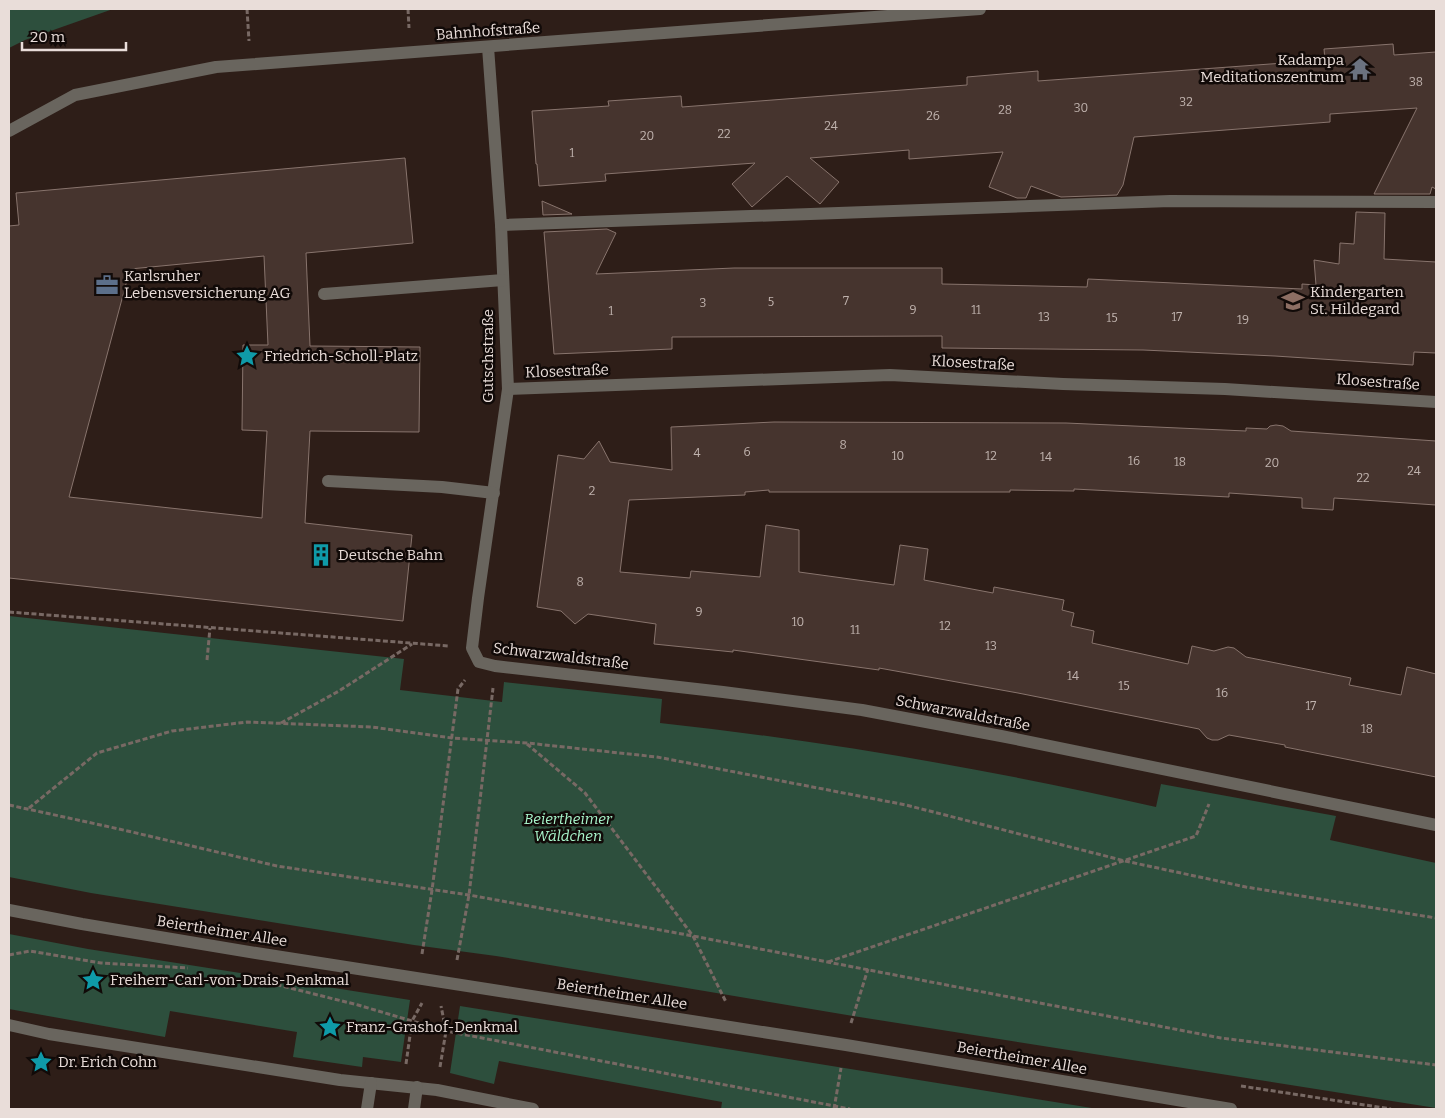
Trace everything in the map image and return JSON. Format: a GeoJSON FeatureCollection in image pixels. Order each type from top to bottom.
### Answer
{"type":"FeatureCollection","features":[{"type":"Feature","properties":{"kind":"street","name":"Bahnhofstraße"},"geometry":{"type":"LineString","coordinates":[[9,131],[75,95],[216,67],[980,9]]}},
{"type":"Feature","properties":{"kind":"street","name":"Gutschstraße"},"geometry":{"type":"LineString","coordinates":[[472,648],[508,389],[501,225],[488,47]]}},
{"type":"Feature","properties":{"kind":"street"},"geometry":{"type":"LineString","coordinates":[[501,225],[1170,201],[1436,202]]}},
{"type":"Feature","properties":{"kind":"street"},"geometry":{"type":"LineString","coordinates":[[324,294],[503,280]]}},
{"type":"Feature","properties":{"kind":"street","name":"Klosestraße"},"geometry":{"type":"LineString","coordinates":[[508,389],[890,375],[1063,384],[1225,388],[1436,402]]}},
{"type":"Feature","properties":{"kind":"street"},"geometry":{"type":"LineString","coordinates":[[328,481],[442,487],[494,493]]}},
{"type":"Feature","properties":{"kind":"street"},"geometry":{"type":"LineString","coordinates":[[472,648],[479,662]]}},
{"type":"Feature","properties":{"kind":"street","name":"Schwarzwaldstraße"},"geometry":{"type":"LineString","coordinates":[[479,662],[495,666],[862,710],[1436,824]]}},
{"type":"Feature","properties":{"kind":"street","name":"Beiertheimer Allee"},"geometry":{"type":"LineString","coordinates":[[9,910],[111,929],[855,1046],[1231,1109]]}},
{"type":"Feature","properties":{"kind":"street"},"geometry":{"type":"LineString","coordinates":[[9,1025],[49,1034],[340,1080],[437,1090],[533,1109]]}},
{"type":"Feature","properties":{"kind":"street"},"geometry":{"type":"LineString","coordinates":[[367,1109],[370,1083]]}},
{"type":"Feature","properties":{"kind":"street"},"geometry":{"type":"LineString","coordinates":[[414,1109],[417,1088]]}},
{"type":"Feature","properties":{"kind":"path"},"geometry":{"type":"LineString","coordinates":[[247,9],[251,65]]}},
{"type":"Feature","properties":{"kind":"path"},"geometry":{"type":"LineString","coordinates":[[9,612],[472,648]]}},
{"type":"Feature","properties":{"kind":"path"},"geometry":{"type":"LineString","coordinates":[[207,660],[210,628]]}},
{"type":"Feature","properties":{"kind":"path"},"geometry":{"type":"LineString","coordinates":[[281,724],[346,686],[412,643]]}},
{"type":"Feature","properties":{"kind":"path"},"geometry":{"type":"LineString","coordinates":[[437,1090],[446,1031],[436,981],[422,954],[458,689],[479,662]]}},
{"type":"Feature","properties":{"kind":"path"},"geometry":{"type":"LineString","coordinates":[[402,1086],[412,1021],[436,981],[458,959],[469,895],[495,666]]}},
{"type":"Feature","properties":{"kind":"path"},"geometry":{"type":"LineString","coordinates":[[28,809],[97,753],[172,731],[247,722],[372,727],[452,738],[527,743],[657,757],[896,803],[1125,860],[1246,887],[1436,918]]}},
{"type":"Feature","properties":{"kind":"path"},"geometry":{"type":"LineString","coordinates":[[527,743],[585,793],[693,936],[726,1003]]}},
{"type":"Feature","properties":{"kind":"path"},"geometry":{"type":"LineString","coordinates":[[828,962],[1196,836],[1208,808],[1213,779]]}},
{"type":"Feature","properties":{"kind":"path"},"geometry":{"type":"LineString","coordinates":[[9,805],[277,866],[469,895],[693,936],[1221,1038],[1436,1065]]}},
{"type":"Feature","properties":{"kind":"path"},"geometry":{"type":"LineString","coordinates":[[9,955],[30,950],[101,964],[191,969]]}},
{"type":"Feature","properties":{"kind":"path"},"geometry":{"type":"LineString","coordinates":[[257,980],[358,1005],[446,1031],[850,1109]]}},
{"type":"Feature","properties":{"kind":"green space"},"geometry":{"type":"Polygon","coordinates":[[[9,9],[113,9],[25,40],[9,48],[9,9]]]}},
{"type":"Feature","properties":{"kind":"green space","name":"Beiertheimer Wäldchen"},"geometry":{"type":"Polygon","coordinates":[[[9,616],[404,659],[400,690],[502,702],[504,682],[662,699],[660,723],[723,730],[909,758],[1033,781],[1156,807],[1161,784],[1336,816],[1330,840],[1436,863],[1436,1108],[853,1016],[496,956],[414,945],[91,893],[9,877],[9,616]]]}},
{"type":"Feature","properties":{"kind":"green space"},"geometry":{"type":"Polygon","coordinates":[[[9,934],[88,949],[410,1000],[401,1062],[363,1057],[362,1067],[293,1057],[297,1032],[170,1011],[165,1037],[9,1009],[9,934]]]}},
{"type":"Feature","properties":{"kind":"green space"},"geometry":{"type":"Polygon","coordinates":[[[460,1006],[1098,1109],[721,1109],[722,1102],[499,1061],[494,1084],[450,1073],[460,1006]]]}},
{"type":"Feature","properties":{"kind":"building"},"geometry":{"type":"Polygon","coordinates":[[[1393,44],[1394,55],[1436,52],[1436,189],[1432,187],[1430,194],[1374,194],[1417,108],[1330,114],[1330,122],[1134,137],[1123,185],[1117,195],[1061,197],[1031,186],[1026,198],[1017,198],[989,187],[1003,152],[909,159],[909,150],[810,158],[839,182],[820,204],[787,176],[752,207],[732,184],[755,163],[605,174],[606,181],[539,186],[532,111],[609,106],[608,101],[681,96],[682,107],[967,85],[967,77],[1038,71],[1038,81],[1325,60],[1324,49],[1393,44]]]}},
{"type":"Feature","properties":{"kind":"building"},"geometry":{"type":"Polygon","coordinates":[[[405,158],[413,243],[306,253],[310,346],[420,347],[419,432],[310,431],[305,523],[412,535],[403,621],[9,578],[9,226],[19,225],[16,193],[405,158]],[[264,256],[130,269],[69,497],[262,518],[267,431],[242,430],[243,345],[268,345],[264,256]]]}},
{"type":"Feature","properties":{"kind":"building"},"geometry":{"type":"Polygon","coordinates":[[[542,201],[572,214],[543,215],[542,201]]]}},
{"type":"Feature","properties":{"kind":"building"},"geometry":{"type":"Polygon","coordinates":[[[1356,212],[1385,213],[1384,259],[1436,262],[1436,353],[1414,352],[1413,365],[1143,350],[942,348],[942,336],[672,337],[672,349],[554,354],[544,232],[607,229],[616,233],[596,274],[734,268],[942,268],[942,284],[1087,287],[1088,279],[1302,289],[1302,284],[1316,285],[1314,260],[1339,264],[1340,243],[1354,244],[1356,212]]]}},
{"type":"Feature","properties":{"kind":"building"},"geometry":{"type":"Polygon","coordinates":[[[774,422],[1066,423],[1246,431],[1246,428],[1267,429],[1270,426],[1276,425],[1283,426],[1291,431],[1436,441],[1436,505],[1334,498],[1333,510],[1302,508],[1302,498],[1229,493],[1229,497],[1074,489],[1074,491],[1010,490],[1010,492],[769,492],[769,490],[745,492],[745,495],[629,500],[620,572],[690,578],[691,571],[760,577],[766,525],[799,530],[799,572],[894,585],[900,545],[928,549],[924,580],[993,593],[994,587],[1064,600],[1062,610],[1074,613],[1071,626],[1094,631],[1092,643],[1188,664],[1192,646],[1214,651],[1228,647],[1234,648],[1246,657],[1351,678],[1349,685],[1401,695],[1407,667],[1436,674],[1436,777],[1229,735],[1218,740],[1212,740],[1207,738],[1199,729],[879,668],[879,670],[733,650],[733,652],[654,644],[656,624],[588,614],[575,624],[561,611],[537,607],[558,455],[584,459],[599,441],[610,462],[672,470],[671,427],[774,422]]]}},
{"type":"Feature","properties":{"kind":"place","name":"Kadampa Meditationszentrum"},"geometry":{"type":"Point","coordinates":[1360,69]}},
{"type":"Feature","properties":{"kind":"place","name":"Karlsruher Lebensversicherung AG"},"geometry":{"type":"Point","coordinates":[107,285]}},
{"type":"Feature","properties":{"kind":"place","name":"Kindergarten St. Hildegard"},"geometry":{"type":"Point","coordinates":[1293,301]}},
{"type":"Feature","properties":{"kind":"place","name":"Friedrich-Scholl-Platz"},"geometry":{"type":"Point","coordinates":[247,356]}},
{"type":"Feature","properties":{"kind":"place","name":"Deutsche Bahn"},"geometry":{"type":"Point","coordinates":[321,555]}},
{"type":"Feature","properties":{"kind":"place","name":"Freiherr-Carl-von-Drais-Denkmal"},"geometry":{"type":"Point","coordinates":[93,980]}},
{"type":"Feature","properties":{"kind":"place","name":"Franz-Grashof-Denkmal"},"geometry":{"type":"Point","coordinates":[330,1027]}},
{"type":"Feature","properties":{"kind":"place","name":"Dr. Erich Cohn"},"geometry":{"type":"Point","coordinates":[41,1062]}}]}
